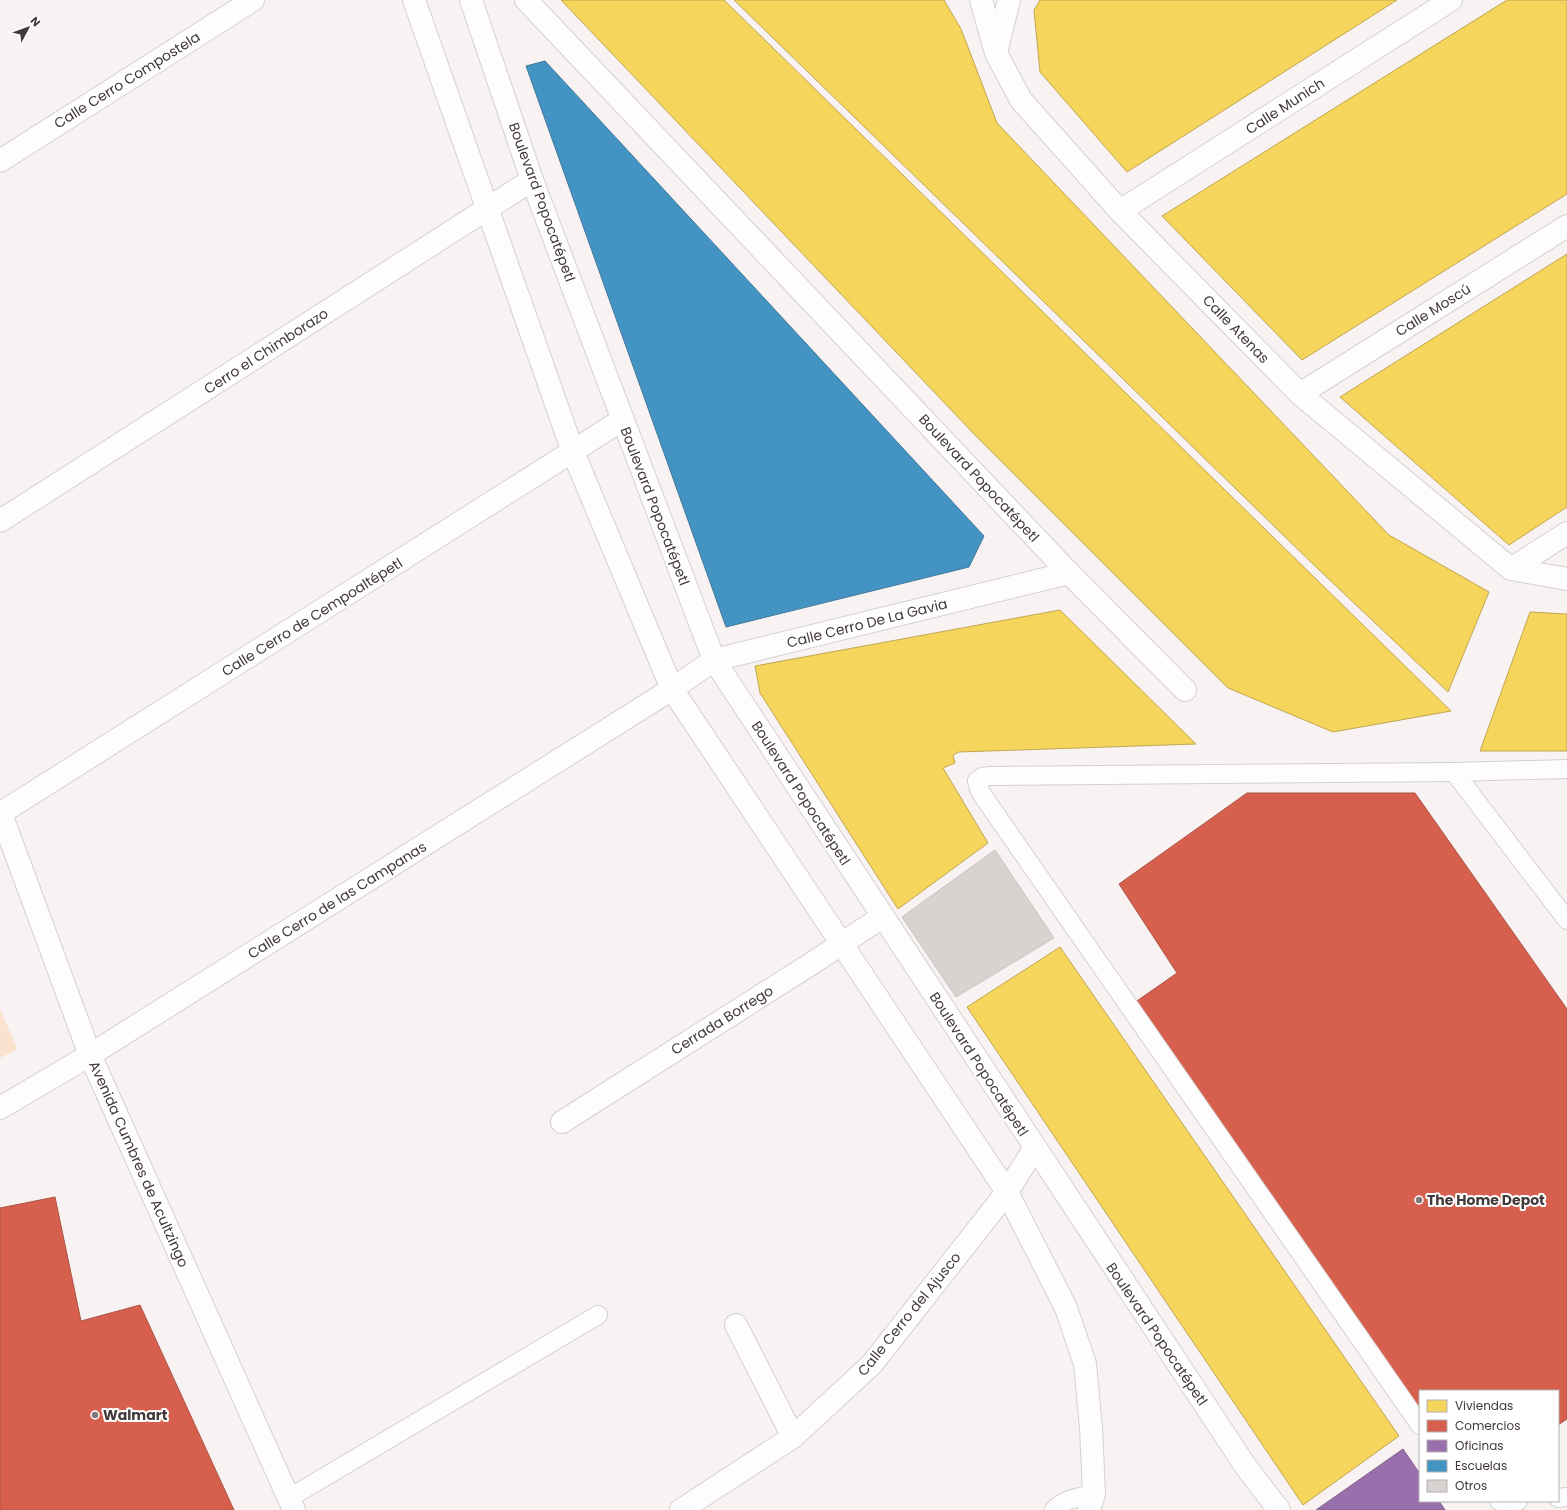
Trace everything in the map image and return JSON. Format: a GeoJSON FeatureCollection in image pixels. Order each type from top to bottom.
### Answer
{"type":"FeatureCollection","features":[{"type":"Feature","properties":{"kind":"street","name":"Calle Cerro Compostela"},"geometry":{"type":"LineString","coordinates":[[0,161],[253,0]]}},
{"type":"Feature","properties":{"kind":"street"},"geometry":{"type":"LineString","coordinates":[[414,0],[573,452],[672,689],[1007,1192],[1066,1308],[1085,1364],[1091,1428],[1091,1502]]}},
{"type":"Feature","properties":{"kind":"street","name":"Boulevard Popocatépetl"},"geometry":{"type":"LineString","coordinates":[[471,0],[532,180],[714,660],[1034,1149],[1246,1467],[1279,1510]]}},
{"type":"Feature","properties":{"kind":"street","name":"Boulevard Popocatépetl"},"geometry":{"type":"LineString","coordinates":[[526,0],[1069,574],[1185,690]]}},
{"type":"Feature","properties":{"kind":"street","name":"Calle Atenas"},"geometry":{"type":"LineString","coordinates":[[981,0],[996,53],[1021,100],[1120,211],[1300,394],[1511,569],[1567,579]]}},
{"type":"Feature","properties":{"kind":"street"},"geometry":{"type":"LineString","coordinates":[[996,53],[1009,0]]}},
{"type":"Feature","properties":{"kind":"street","name":"Calle Munich"},"geometry":{"type":"LineString","coordinates":[[1120,211],[1451,0]]}},
{"type":"Feature","properties":{"kind":"street","name":"Cerro el Chimborazo"},"geometry":{"type":"LineString","coordinates":[[0,521],[532,180]]}},
{"type":"Feature","properties":{"kind":"street","name":"Calle Moscú"},"geometry":{"type":"LineString","coordinates":[[1300,394],[1567,226]]}},
{"type":"Feature","properties":{"kind":"street","name":"Calle Cerro de Cempoaltépetl"},"geometry":{"type":"LineString","coordinates":[[1,812],[622,420]]}},
{"type":"Feature","properties":{"kind":"street"},"geometry":{"type":"LineString","coordinates":[[1511,569],[1567,533]]}},
{"type":"Feature","properties":{"kind":"street","name":"Calle Cerro De La Gavia"},"geometry":{"type":"LineString","coordinates":[[672,689],[714,660],[1069,574]]}},
{"type":"Feature","properties":{"kind":"street","name":"Calle Cerro de las Campanas"},"geometry":{"type":"LineString","coordinates":[[0,1108],[90,1055],[672,689]]}},
{"type":"Feature","properties":{"kind":"street","name":"Avenida Cumbres de Acultzingo"},"geometry":{"type":"LineString","coordinates":[[1,812],[90,1055],[291,1504]]}},
{"type":"Feature","properties":{"kind":"street","name":"Cerrada Borrego"},"geometry":{"type":"LineString","coordinates":[[562,1122],[882,917]]}},
{"type":"Feature","properties":{"kind":"street","name":"Calle Cerro del Ajusco"},"geometry":{"type":"LineString","coordinates":[[681,1510],[793,1437],[872,1364],[1007,1192],[1034,1149]]}},
{"type":"Feature","properties":{"kind":"street"},"geometry":{"type":"LineString","coordinates":[[736,1325],[793,1437]]}},
{"type":"Feature","properties":{"kind":"lane"},"geometry":{"type":"LineString","coordinates":[[1419,1424],[983,796],[977,781],[982,777],[990,776],[1454,772],[1567,769]]}},
{"type":"Feature","properties":{"kind":"lane"},"geometry":{"type":"LineString","coordinates":[[1454,772],[1567,920]]}},
{"type":"Feature","properties":{"kind":"lane"},"geometry":{"type":"LineString","coordinates":[[291,1504],[598,1315]]}},
{"type":"Feature","properties":{"kind":"lane"},"geometry":{"type":"LineString","coordinates":[[1054,1510],[1059,1504],[1076,1498],[1091,1502]]}},
{"type":"Feature","properties":{"kind":"shaded area"},"geometry":{"type":"Polygon","coordinates":[[[0,1008],[17,1049],[0,1058],[0,1008]]]}},
{"type":"Feature","properties":{"kind":"building: Viviendas"},"geometry":{"type":"Polygon","coordinates":[[[561,0],[724,0],[1451,711],[1333,732],[1228,688],[975,435],[561,0]]]}},
{"type":"Feature","properties":{"kind":"building: Viviendas"},"geometry":{"type":"Polygon","coordinates":[[[734,0],[944,0],[961,29],[997,123],[1389,535],[1489,592],[1448,692],[1316,567],[734,0]]]}},
{"type":"Feature","properties":{"kind":"building: Viviendas"},"geometry":{"type":"Polygon","coordinates":[[[1040,0],[1397,0],[1127,172],[1040,72],[1034,10],[1040,0]]]}},
{"type":"Feature","properties":{"kind":"building: Viviendas"},"geometry":{"type":"Polygon","coordinates":[[[1507,0],[1567,0],[1567,194],[1302,360],[1162,216],[1507,0]]]}},
{"type":"Feature","properties":{"kind":"building: Viviendas"},"geometry":{"type":"Polygon","coordinates":[[[1567,254],[1567,507],[1509,545],[1340,397],[1567,254]]]}},
{"type":"Feature","properties":{"kind":"building: Viviendas"},"geometry":{"type":"Polygon","coordinates":[[[1060,610],[1196,744],[959,752],[953,755],[955,763],[943,768],[988,843],[898,909],[760,693],[755,666],[1060,610]]]}},
{"type":"Feature","properties":{"kind":"building: Viviendas"},"geometry":{"type":"Polygon","coordinates":[[[1530,612],[1567,614],[1567,751],[1480,751],[1530,612]]]}},
{"type":"Feature","properties":{"kind":"building: Viviendas"},"geometry":{"type":"Polygon","coordinates":[[[1060,947],[1399,1436],[1303,1505],[967,1007],[1060,947]]]}},
{"type":"Feature","properties":{"kind":"building: Comercios","name":"The Home Depot"},"geometry":{"type":"Polygon","coordinates":[[[1247,793],[1415,793],[1567,1009],[1567,1419],[1559,1424],[1559,1390],[1419,1390],[1419,1415],[1134,1003],[1177,973],[1119,884],[1247,793]]]}},
{"type":"Feature","properties":{"kind":"building: Comercios","name":"Walmart"},"geometry":{"type":"Polygon","coordinates":[[[55,1197],[81,1321],[140,1305],[234,1510],[0,1510],[0,1208],[55,1197]]]}},
{"type":"Feature","properties":{"kind":"building: Oficinas"},"geometry":{"type":"Polygon","coordinates":[[[1403,1449],[1419,1473],[1419,1502],[1440,1502],[1445,1510],[1316,1510],[1403,1449]]]}},
{"type":"Feature","properties":{"kind":"building: Escuelas"},"geometry":{"type":"Polygon","coordinates":[[[545,61],[984,536],[969,567],[726,627],[526,66],[545,61]]]}},
{"type":"Feature","properties":{"kind":"building: Otros"},"geometry":{"type":"Polygon","coordinates":[[[995,850],[1054,938],[956,997],[902,917],[995,850]]]}},
{"type":"Feature","properties":{"kind":"place","name":"The Home Depot"},"geometry":{"type":"Point","coordinates":[1419,1200]}},
{"type":"Feature","properties":{"kind":"place","name":"Walmart"},"geometry":{"type":"Point","coordinates":[95,1415]}}]}
